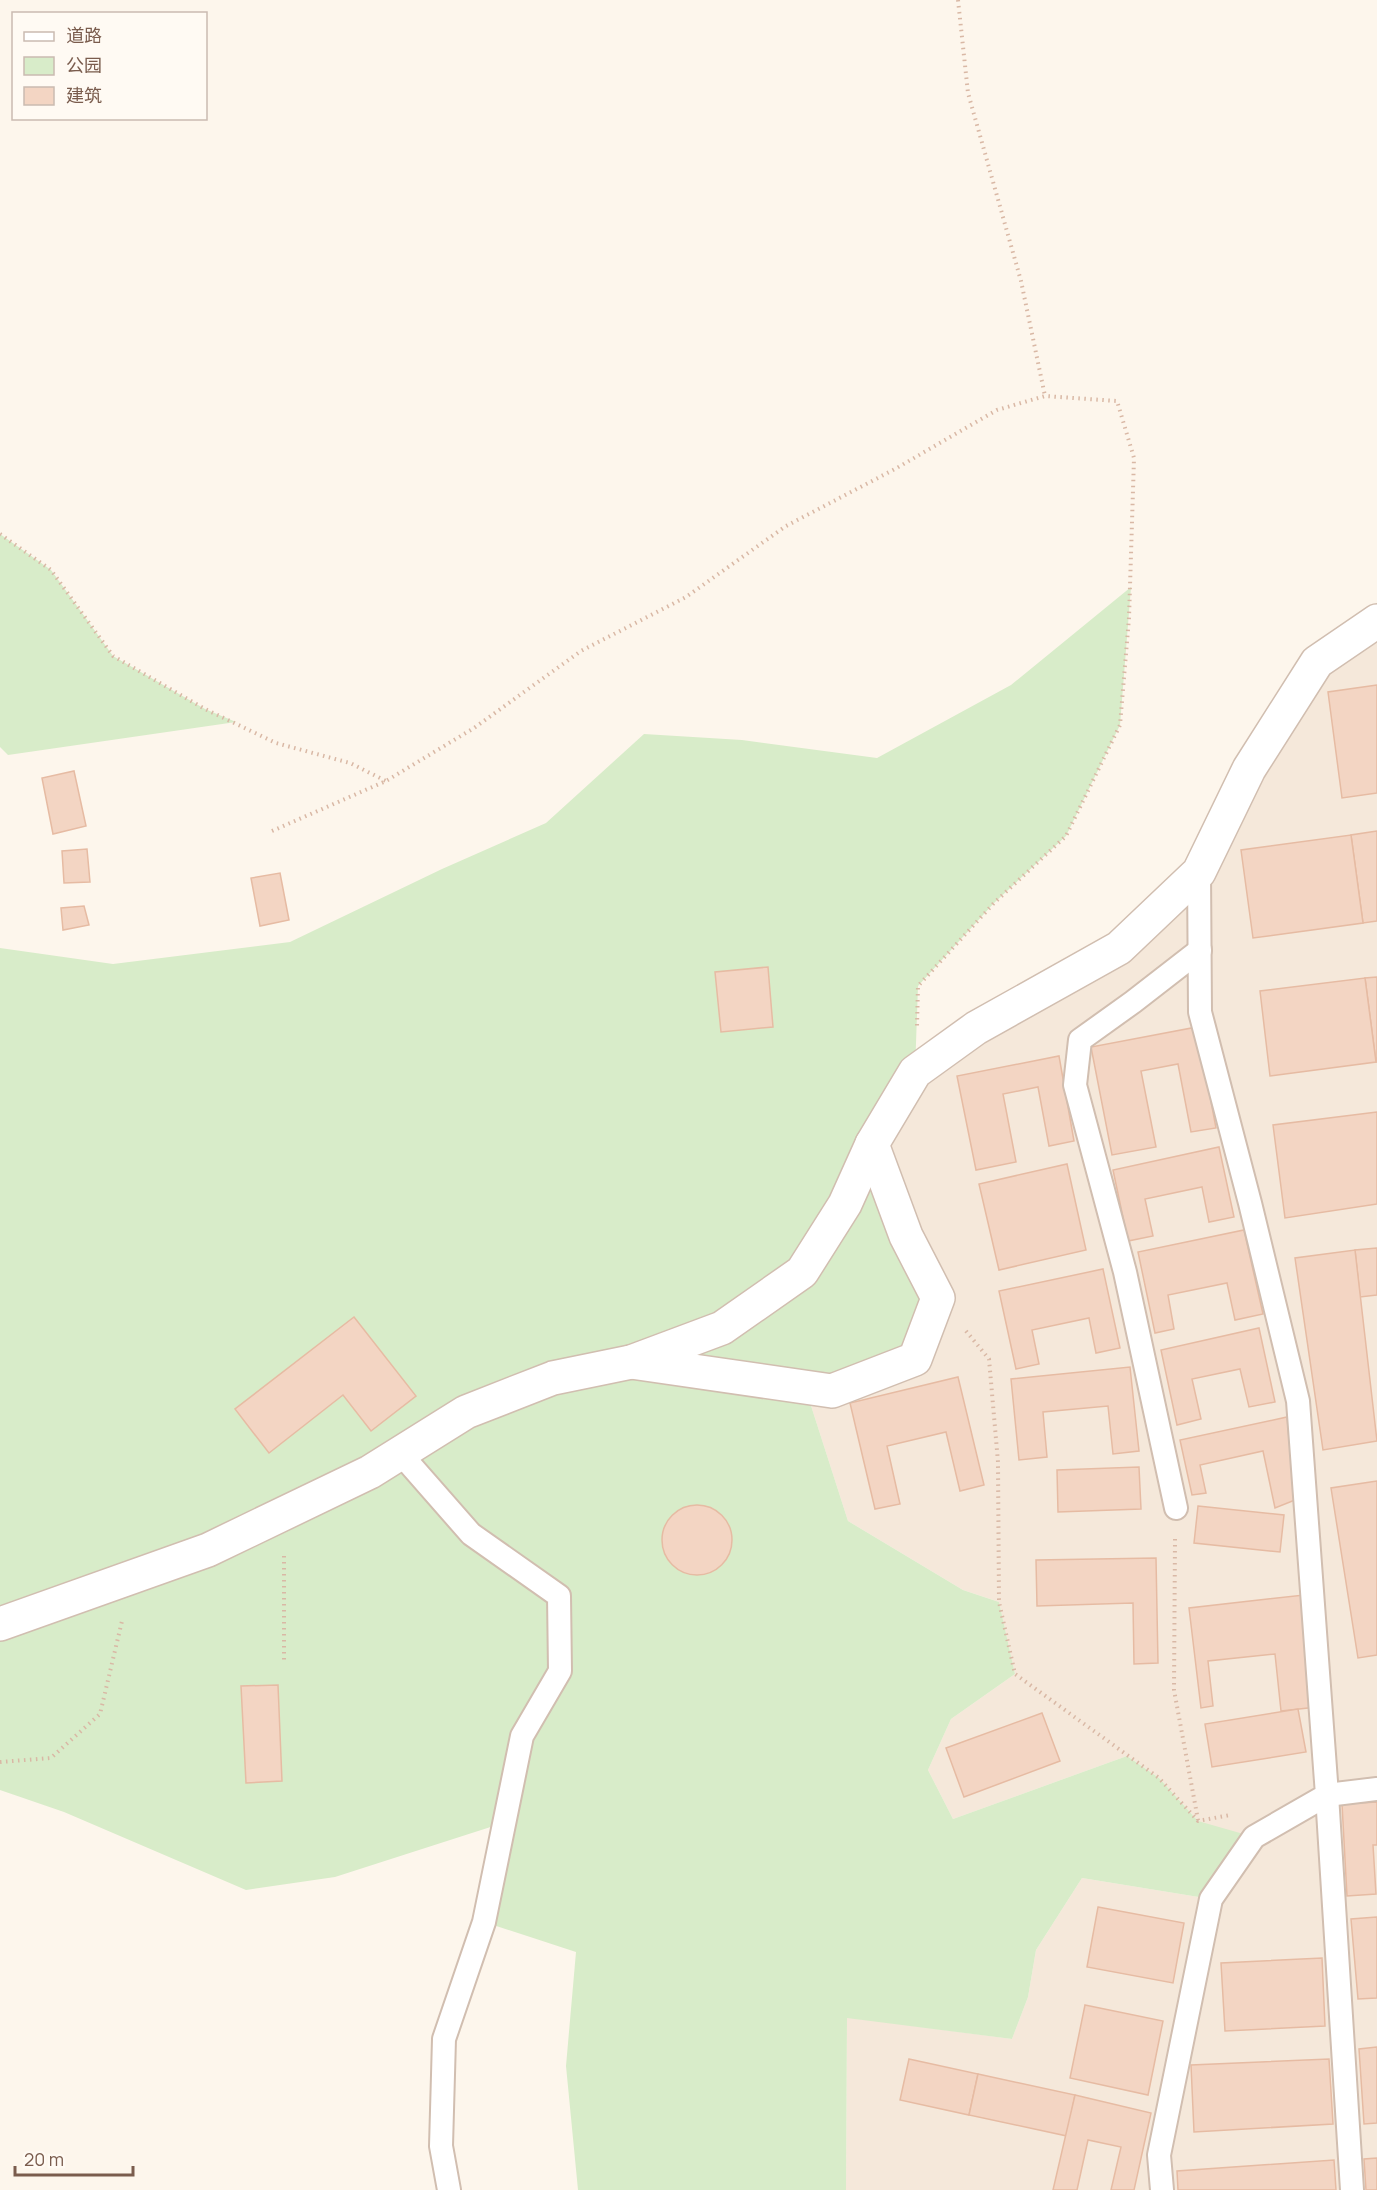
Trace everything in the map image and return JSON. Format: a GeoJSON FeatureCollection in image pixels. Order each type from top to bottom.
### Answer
{"type":"FeatureCollection","features":[{"type":"Feature","properties":{"kind":"street"},"geometry":{"type":"LineString","coordinates":[[0,1624],[208,1550],[370,1472],[466,1412],[553,1378],[631,1362],[723,1328],[802,1272],[845,1204],[872,1144],[915,1072],[976,1028],[1119,948],[1199,872],[1249,769],[1317,662],[1377,621]]}},
{"type":"Feature","properties":{"kind":"street"},"geometry":{"type":"LineString","coordinates":[[631,1362],[832,1391],[915,1359],[938,1298],[906,1236],[872,1144]]}},
{"type":"Feature","properties":{"kind":"lane"},"geometry":{"type":"LineString","coordinates":[[1199,872],[1200,1012],[1250,1203],[1298,1401],[1327,1795],[1352,2190]]}},
{"type":"Feature","properties":{"kind":"lane"},"geometry":{"type":"LineString","coordinates":[[1176,1508],[1125,1272],[1075,1085],[1080,1040],[1200,950]]}},
{"type":"Feature","properties":{"kind":"lane"},"geometry":{"type":"LineString","coordinates":[[400,1453],[471,1534],[559,1596],[560,1671],[522,1736],[484,1922],[444,2039],[441,2146],[449,2190]]}},
{"type":"Feature","properties":{"kind":"lane"},"geometry":{"type":"LineString","coordinates":[[1162,2190],[1160,2155],[1211,1899],[1254,1837],[1327,1795],[1377,1789]]}},
{"type":"Feature","properties":{"kind":"path"},"geometry":{"type":"LineString","coordinates":[[958,0],[968,93],[1021,281],[1045,396]]}},
{"type":"Feature","properties":{"kind":"path"},"geometry":{"type":"LineString","coordinates":[[272,831],[386,781],[474,728],[581,651],[686,597],[786,525],[896,469],[997,410],[1045,396],[1117,401],[1134,458],[1129,618],[1120,725],[1066,836],[994,903],[918,986],[915,1072]]}},
{"type":"Feature","properties":{"kind":"path"},"geometry":{"type":"LineString","coordinates":[[0,534],[51,570],[113,656],[206,709],[276,742],[350,763],[386,781]]}},
{"type":"Feature","properties":{"kind":"path"},"geometry":{"type":"LineString","coordinates":[[938,1298],[989,1359],[998,1462],[999,1602],[1015,1674],[1159,1778],[1198,1821]]}},
{"type":"Feature","properties":{"kind":"path"},"geometry":{"type":"LineString","coordinates":[[1176,1508],[1174,1690],[1198,1821]]}},
{"type":"Feature","properties":{"kind":"path"},"geometry":{"type":"LineString","coordinates":[[284,1513],[284,1660]]}},
{"type":"Feature","properties":{"kind":"path"},"geometry":{"type":"LineString","coordinates":[[0,1762],[51,1758],[100,1714],[118,1644],[129,1579]]}},
{"type":"Feature","properties":{"kind":"path"},"geometry":{"type":"LineString","coordinates":[[1198,1821],[1241,1813]]}},
{"type":"Feature","properties":{"kind":"shaded area"},"geometry":{"type":"Polygon","coordinates":[[[1377,621],[1377,2190],[846,2190],[847,2017],[1012,2039],[1028,1997],[1036,1950],[1082,1878],[1211,1899],[1198,1821],[1159,1778],[1127,1756],[953,1819],[928,1770],[951,1719],[1015,1674],[999,1602],[963,1590],[848,1521],[805,1387],[872,1144],[915,1072],[1199,872],[1317,662],[1377,621]]]}},
{"type":"Feature","properties":{"kind":"green space"},"geometry":{"type":"Polygon","coordinates":[[[0,534],[51,570],[113,656],[205,709],[236,722],[8,755],[0,747],[0,534]]]}},
{"type":"Feature","properties":{"kind":"green space"},"geometry":{"type":"Polygon","coordinates":[[[1131,587],[1120,725],[1066,836],[994,903],[918,986],[915,1072],[872,1144],[938,1298],[915,1359],[805,1387],[848,1521],[963,1590],[999,1602],[1015,1674],[951,1719],[928,1770],[953,1819],[1127,1756],[1159,1778],[1198,1821],[1254,1837],[1211,1899],[1082,1878],[1036,1950],[1028,1997],[1012,2039],[847,2018],[846,2190],[578,2190],[566,2066],[576,1952],[484,1922],[503,1823],[335,1877],[246,1890],[64,1812],[0,1790],[0,948],[113,964],[290,942],[442,869],[546,823],[644,734],[742,740],[877,758],[1011,685],[1131,587]]]}},
{"type":"Feature","properties":{"kind":"building"},"geometry":{"type":"Polygon","coordinates":[[[1377,685],[1377,793],[1342,798],[1328,692],[1377,685]]]}},
{"type":"Feature","properties":{"kind":"building"},"geometry":{"type":"Polygon","coordinates":[[[74,771],[86,826],[53,834],[42,778],[74,771]]]}},
{"type":"Feature","properties":{"kind":"building"},"geometry":{"type":"Polygon","coordinates":[[[1377,831],[1377,921],[1363,923],[1351,835],[1377,831]]]}},
{"type":"Feature","properties":{"kind":"building"},"geometry":{"type":"Polygon","coordinates":[[[1351,835],[1363,923],[1253,938],[1241,850],[1351,835]]]}},
{"type":"Feature","properties":{"kind":"building"},"geometry":{"type":"Polygon","coordinates":[[[87,849],[90,882],[64,883],[62,851],[87,849]]]}},
{"type":"Feature","properties":{"kind":"building"},"geometry":{"type":"Polygon","coordinates":[[[280,873],[289,920],[260,926],[251,878],[280,873]]]}},
{"type":"Feature","properties":{"kind":"building"},"geometry":{"type":"Polygon","coordinates":[[[84,906],[89,925],[63,930],[61,908],[84,906]]]}},
{"type":"Feature","properties":{"kind":"building"},"geometry":{"type":"Polygon","coordinates":[[[768,967],[773,1027],[721,1032],[715,972],[768,967]]]}},
{"type":"Feature","properties":{"kind":"building"},"geometry":{"type":"Polygon","coordinates":[[[1377,977],[1377,1062],[1376,1062],[1365,978],[1377,977]]]}},
{"type":"Feature","properties":{"kind":"building"},"geometry":{"type":"Polygon","coordinates":[[[1365,978],[1376,1062],[1270,1076],[1260,991],[1365,978]]]}},
{"type":"Feature","properties":{"kind":"building"},"geometry":{"type":"Polygon","coordinates":[[[1197,1027],[1216,1128],[1191,1132],[1178,1064],[1141,1071],[1156,1147],[1112,1155],[1091,1047],[1197,1027]]]}},
{"type":"Feature","properties":{"kind":"building"},"geometry":{"type":"Polygon","coordinates":[[[1059,1056],[1074,1141],[1049,1146],[1038,1087],[1003,1094],[1016,1162],[976,1170],[957,1076],[1059,1056]]]}},
{"type":"Feature","properties":{"kind":"building"},"geometry":{"type":"Polygon","coordinates":[[[1377,1112],[1377,1204],[1285,1218],[1273,1125],[1377,1112]]]}},
{"type":"Feature","properties":{"kind":"building"},"geometry":{"type":"Polygon","coordinates":[[[1219,1147],[1234,1217],[1209,1222],[1202,1187],[1145,1199],[1153,1236],[1128,1241],[1113,1170],[1219,1147]]]}},
{"type":"Feature","properties":{"kind":"building"},"geometry":{"type":"Polygon","coordinates":[[[1067,1164],[1086,1250],[999,1270],[979,1184],[1067,1164]]]}},
{"type":"Feature","properties":{"kind":"building"},"geometry":{"type":"Polygon","coordinates":[[[1244,1230],[1263,1314],[1235,1320],[1227,1283],[1168,1295],[1174,1329],[1155,1333],[1138,1252],[1244,1230]]]}},
{"type":"Feature","properties":{"kind":"building"},"geometry":{"type":"Polygon","coordinates":[[[1377,1248],[1377,1295],[1360,1297],[1355,1250],[1377,1248]]]}},
{"type":"Feature","properties":{"kind":"building"},"geometry":{"type":"Polygon","coordinates":[[[1355,1250],[1377,1441],[1323,1450],[1295,1258],[1355,1250]]]}},
{"type":"Feature","properties":{"kind":"building"},"geometry":{"type":"Polygon","coordinates":[[[1103,1269],[1120,1348],[1096,1353],[1089,1318],[1032,1330],[1039,1364],[1016,1369],[999,1291],[1103,1269]]]}},
{"type":"Feature","properties":{"kind":"building"},"geometry":{"type":"Polygon","coordinates":[[[354,1317],[416,1396],[371,1431],[343,1395],[269,1453],[235,1409],[354,1317]]]}},
{"type":"Feature","properties":{"kind":"building"},"geometry":{"type":"Polygon","coordinates":[[[1259,1328],[1275,1402],[1249,1407],[1240,1369],[1192,1379],[1201,1419],[1177,1425],[1161,1350],[1259,1328]]]}},
{"type":"Feature","properties":{"kind":"building"},"geometry":{"type":"Polygon","coordinates":[[[1130,1367],[1139,1451],[1113,1454],[1108,1406],[1043,1412],[1047,1457],[1019,1460],[1011,1379],[1130,1367]]]}},
{"type":"Feature","properties":{"kind":"building"},"geometry":{"type":"Polygon","coordinates":[[[958,1377],[984,1485],[960,1491],[946,1432],[887,1446],[900,1504],[875,1509],[850,1403],[958,1377]]]}},
{"type":"Feature","properties":{"kind":"building"},"geometry":{"type":"Polygon","coordinates":[[[1287,1417],[1295,1500],[1275,1508],[1263,1451],[1200,1465],[1206,1493],[1192,1495],[1180,1440],[1287,1417]]]}},
{"type":"Feature","properties":{"kind":"building"},"geometry":{"type":"Polygon","coordinates":[[[1139,1467],[1141,1509],[1058,1512],[1057,1470],[1139,1467]]]}},
{"type":"Feature","properties":{"kind":"building"},"geometry":{"type":"Polygon","coordinates":[[[1377,1481],[1377,1655],[1358,1658],[1331,1488],[1377,1481]]]}},
{"type":"Feature","properties":{"kind":"building"},"geometry":{"type":"Polygon","coordinates":[[[704,1505],[717,1511],[726,1520],[730,1526],[732,1540],[730,1554],[722,1565],[711,1573],[690,1575],[672,1565],[664,1554],[662,1533],[672,1515],[683,1507],[704,1505]]]}},
{"type":"Feature","properties":{"kind":"building"},"geometry":{"type":"Polygon","coordinates":[[[1198,1506],[1284,1515],[1280,1552],[1194,1543],[1198,1506]]]}},
{"type":"Feature","properties":{"kind":"building"},"geometry":{"type":"Polygon","coordinates":[[[1156,1558],[1158,1663],[1134,1664],[1133,1603],[1037,1606],[1036,1560],[1156,1558]]]}},
{"type":"Feature","properties":{"kind":"building"},"geometry":{"type":"Polygon","coordinates":[[[1304,1595],[1317,1707],[1281,1711],[1275,1654],[1208,1661],[1213,1706],[1201,1708],[1189,1608],[1304,1595]]]}},
{"type":"Feature","properties":{"kind":"building"},"geometry":{"type":"Polygon","coordinates":[[[278,1685],[282,1781],[246,1783],[241,1686],[278,1685]]]}},
{"type":"Feature","properties":{"kind":"building"},"geometry":{"type":"Polygon","coordinates":[[[1298,1709],[1306,1752],[1212,1767],[1205,1724],[1298,1709]]]}},
{"type":"Feature","properties":{"kind":"building"},"geometry":{"type":"Polygon","coordinates":[[[1042,1713],[1060,1761],[964,1797],[946,1748],[1042,1713]]]}},
{"type":"Feature","properties":{"kind":"building"},"geometry":{"type":"Polygon","coordinates":[[[1377,1802],[1377,1845],[1373,1845],[1376,1894],[1347,1896],[1342,1804],[1377,1802]]]}},
{"type":"Feature","properties":{"kind":"building"},"geometry":{"type":"Polygon","coordinates":[[[1098,1907],[1184,1923],[1173,1983],[1087,1967],[1098,1907]]]}},
{"type":"Feature","properties":{"kind":"building"},"geometry":{"type":"Polygon","coordinates":[[[1377,1917],[1377,1998],[1358,1999],[1351,1919],[1377,1917]]]}},
{"type":"Feature","properties":{"kind":"building"},"geometry":{"type":"Polygon","coordinates":[[[1322,1958],[1325,2026],[1225,2031],[1221,1963],[1322,1958]]]}},
{"type":"Feature","properties":{"kind":"building"},"geometry":{"type":"Polygon","coordinates":[[[1085,2005],[1163,2021],[1148,2095],[1070,2078],[1085,2005]]]}},
{"type":"Feature","properties":{"kind":"building"},"geometry":{"type":"Polygon","coordinates":[[[1377,2047],[1377,2123],[1364,2124],[1359,2049],[1377,2047]]]}},
{"type":"Feature","properties":{"kind":"building"},"geometry":{"type":"Polygon","coordinates":[[[909,2059],[978,2074],[969,2115],[900,2100],[909,2059]]]}},
{"type":"Feature","properties":{"kind":"building"},"geometry":{"type":"Polygon","coordinates":[[[1329,2059],[1333,2124],[1194,2132],[1191,2065],[1329,2059]]]}},
{"type":"Feature","properties":{"kind":"building"},"geometry":{"type":"Polygon","coordinates":[[[978,2074],[1075,2095],[1067,2136],[969,2115],[978,2074]]]}},
{"type":"Feature","properties":{"kind":"building"},"geometry":{"type":"Polygon","coordinates":[[[1075,2095],[1151,2113],[1134,2190],[1111,2190],[1121,2147],[1088,2140],[1077,2190],[1053,2190],[1075,2095]]]}},
{"type":"Feature","properties":{"kind":"building"},"geometry":{"type":"Polygon","coordinates":[[[1377,2158],[1377,2190],[1366,2190],[1364,2159],[1377,2158]]]}},
{"type":"Feature","properties":{"kind":"building"},"geometry":{"type":"Polygon","coordinates":[[[1334,2160],[1336,2190],[1178,2190],[1177,2171],[1334,2160]]]}}]}
